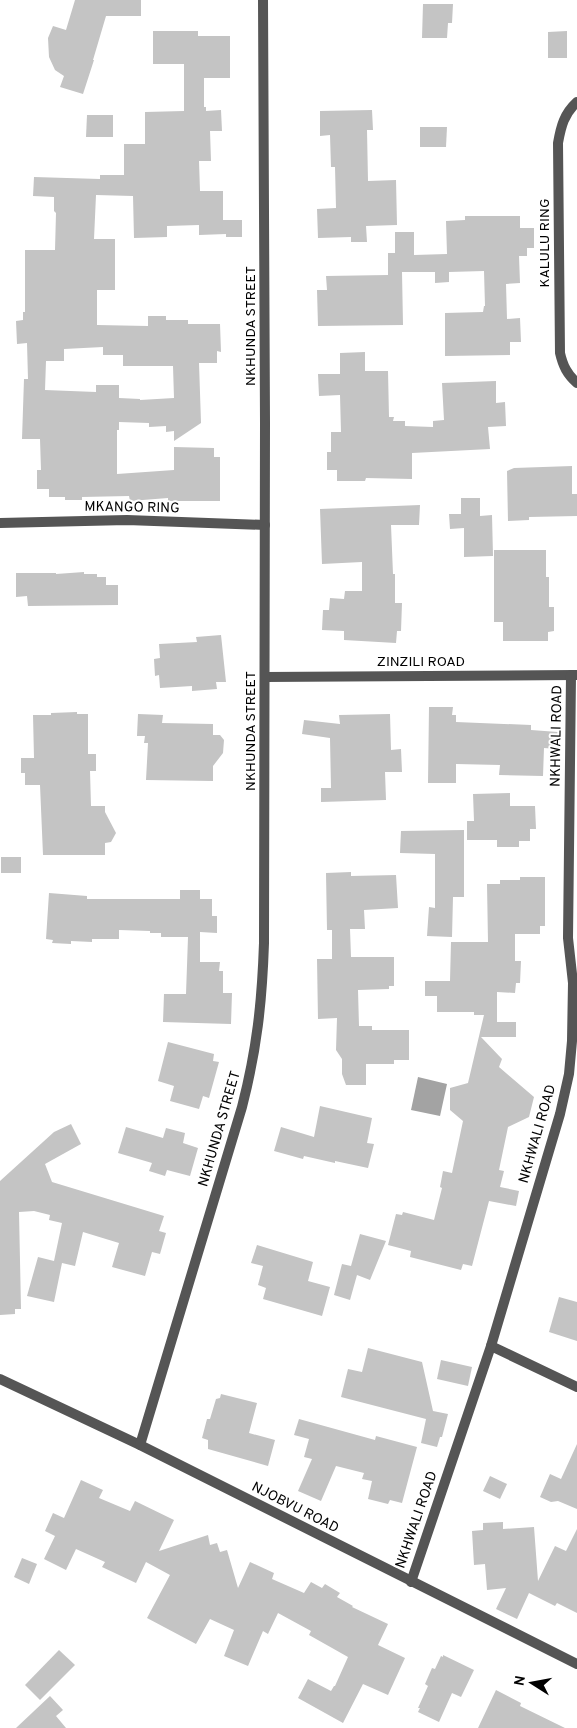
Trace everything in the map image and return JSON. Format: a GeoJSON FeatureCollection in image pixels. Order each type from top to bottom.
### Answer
{"type":"FeatureCollection","features":[{"type":"Feature","properties":{"kind":"street","name":"NKHUNDA STREET"},"geometry":{"type":"LineString","coordinates":[[140,1445],[242,1107],[255,1053],[262,1000],[265,677],[263,0]]}},
{"type":"Feature","properties":{"kind":"street","name":"KALULU RING"},"geometry":{"type":"LineString","coordinates":[[577,102],[570,108],[564,118],[558,142],[560,353],[562,364],[577,383]]}},
{"type":"Feature","properties":{"kind":"street","name":"MKANGO RING"},"geometry":{"type":"LineString","coordinates":[[0,523],[127,520],[265,525]]}},
{"type":"Feature","properties":{"kind":"street","name":"ZINZILI ROAD"},"geometry":{"type":"LineString","coordinates":[[265,677],[574,675]]}},
{"type":"Feature","properties":{"kind":"street","name":"NKHWALI ROAD"},"geometry":{"type":"LineString","coordinates":[[411,1582],[491,1346],[560,1114],[569,1074],[575,983],[568,938],[574,675]]}},
{"type":"Feature","properties":{"kind":"street"},"geometry":{"type":"LineString","coordinates":[[491,1346],[577,1387]]}},
{"type":"Feature","properties":{"kind":"street","name":"NJOBVU ROAD"},"geometry":{"type":"LineString","coordinates":[[0,1379],[140,1445],[577,1664]]}},
{"type":"Feature","properties":{"kind":"shaded area"},"geometry":{"type":"Polygon","coordinates":[[[418,1077],[447,1084],[440,1116],[411,1110],[418,1077]]]}},
{"type":"Feature","properties":{"kind":"building"},"geometry":{"type":"Polygon","coordinates":[[[75,0],[141,0],[141,16],[106,16],[83,94],[60,87],[64,76],[55,70],[49,57],[48,38],[53,26],[66,30],[75,0]]]}},
{"type":"Feature","properties":{"kind":"building"},"geometry":{"type":"Polygon","coordinates":[[[423,4],[453,4],[452,23],[448,23],[447,38],[422,38],[423,4]]]}},
{"type":"Feature","properties":{"kind":"building"},"geometry":{"type":"Polygon","coordinates":[[[153,31],[198,31],[198,36],[230,36],[230,78],[204,78],[204,107],[206,107],[206,111],[221,110],[222,131],[210,131],[211,161],[199,161],[200,191],[223,191],[223,220],[242,220],[242,237],[226,237],[226,234],[199,235],[199,225],[167,226],[167,237],[134,238],[133,196],[96,195],[94,239],[115,239],[115,290],[97,290],[97,325],[148,326],[148,316],[166,316],[166,320],[188,320],[188,324],[220,324],[221,352],[217,351],[217,363],[199,363],[201,423],[174,441],[174,431],[166,432],[166,426],[149,427],[149,423],[119,422],[119,430],[117,430],[117,474],[174,470],[174,447],[214,448],[214,457],[220,457],[220,501],[168,501],[168,498],[130,501],[129,496],[82,497],[82,500],[65,500],[65,497],[49,497],[49,489],[37,489],[37,470],[41,470],[40,439],[22,439],[24,379],[28,379],[27,343],[17,344],[16,321],[23,320],[23,312],[25,312],[25,250],[55,250],[56,213],[54,211],[54,197],[33,196],[34,177],[100,179],[100,175],[124,175],[124,144],[145,144],[145,112],[184,111],[184,64],[153,64],[153,31]],[[103,347],[64,349],[64,361],[46,361],[45,390],[96,392],[96,385],[119,385],[119,398],[140,400],[174,398],[173,366],[123,366],[123,355],[103,355],[103,347]]]}},
{"type":"Feature","properties":{"kind":"building"},"geometry":{"type":"Polygon","coordinates":[[[567,31],[567,58],[548,58],[548,32],[567,31]]]}},
{"type":"Feature","properties":{"kind":"building"},"geometry":{"type":"Polygon","coordinates":[[[372,110],[373,130],[367,130],[368,181],[396,180],[397,225],[366,226],[367,242],[351,242],[351,237],[318,238],[317,209],[336,208],[335,167],[331,167],[330,135],[320,136],[320,111],[372,110]]]}},
{"type":"Feature","properties":{"kind":"building"},"geometry":{"type":"Polygon","coordinates":[[[87,115],[113,115],[113,137],[86,137],[87,115]]]}},
{"type":"Feature","properties":{"kind":"building"},"geometry":{"type":"Polygon","coordinates":[[[420,127],[447,127],[446,147],[420,147],[420,127]]]}},
{"type":"Feature","properties":{"kind":"building"},"geometry":{"type":"Polygon","coordinates":[[[465,216],[520,216],[520,228],[534,228],[534,248],[527,248],[527,256],[519,256],[520,283],[506,284],[507,319],[520,318],[521,342],[510,342],[510,355],[445,356],[445,313],[483,312],[485,306],[484,271],[449,272],[449,282],[435,283],[435,272],[402,272],[403,325],[318,326],[317,290],[327,290],[326,276],[388,275],[388,253],[395,253],[395,232],[414,232],[414,255],[447,254],[446,221],[465,220],[465,216]]]}},
{"type":"Feature","properties":{"kind":"building"},"geometry":{"type":"Polygon","coordinates":[[[365,352],[365,371],[388,371],[389,417],[394,417],[393,421],[405,421],[405,426],[433,427],[433,421],[444,420],[442,383],[496,381],[496,403],[505,402],[506,426],[488,427],[490,449],[412,453],[412,479],[366,478],[365,481],[337,481],[337,470],[327,470],[327,452],[331,452],[331,432],[341,432],[340,395],[319,396],[318,374],[340,374],[340,353],[365,352]]]}},
{"type":"Feature","properties":{"kind":"building"},"geometry":{"type":"Polygon","coordinates":[[[572,466],[572,494],[577,494],[577,516],[529,517],[529,520],[508,521],[507,471],[514,468],[572,466]]]}},
{"type":"Feature","properties":{"kind":"building"},"geometry":{"type":"Polygon","coordinates":[[[461,498],[480,498],[480,516],[492,515],[493,556],[464,557],[464,528],[450,529],[449,514],[461,514],[461,498]]]}},
{"type":"Feature","properties":{"kind":"building"},"geometry":{"type":"Polygon","coordinates":[[[420,505],[419,525],[391,525],[395,603],[402,603],[401,631],[397,631],[396,643],[344,640],[344,631],[322,630],[323,610],[329,610],[330,598],[344,599],[345,591],[362,591],[362,562],[322,564],[320,509],[420,505]]]}},
{"type":"Feature","properties":{"kind":"building"},"geometry":{"type":"Polygon","coordinates":[[[494,550],[546,550],[546,577],[549,577],[549,607],[554,607],[554,631],[548,632],[548,641],[503,641],[503,622],[494,622],[494,550]]]}},
{"type":"Feature","properties":{"kind":"building"},"geometry":{"type":"Polygon","coordinates":[[[84,572],[84,574],[97,574],[97,577],[106,577],[106,585],[118,585],[118,605],[28,606],[27,596],[16,597],[16,573],[56,574],[84,572]]]}},
{"type":"Feature","properties":{"kind":"building"},"geometry":{"type":"Polygon","coordinates":[[[221,635],[226,682],[216,682],[217,689],[192,691],[192,686],[160,688],[159,675],[155,676],[154,659],[160,658],[159,644],[197,642],[196,637],[221,635]]]}},
{"type":"Feature","properties":{"kind":"building"},"geometry":{"type":"Polygon","coordinates":[[[429,707],[453,707],[452,715],[456,715],[456,722],[531,725],[531,730],[558,732],[557,749],[544,748],[543,776],[499,775],[500,765],[456,764],[456,783],[428,783],[429,707]]]}},
{"type":"Feature","properties":{"kind":"building"},"geometry":{"type":"Polygon","coordinates":[[[77,712],[77,714],[88,714],[88,754],[96,754],[96,771],[90,771],[91,806],[105,806],[105,812],[116,833],[111,842],[105,843],[105,855],[43,855],[40,785],[25,785],[25,773],[21,773],[21,758],[34,758],[33,715],[77,712]]]}},
{"type":"Feature","properties":{"kind":"building"},"geometry":{"type":"Polygon","coordinates":[[[138,714],[163,715],[162,723],[213,724],[213,735],[220,735],[224,740],[223,753],[213,766],[213,781],[146,780],[148,743],[144,743],[145,736],[137,736],[138,714]]]}},
{"type":"Feature","properties":{"kind":"building"},"geometry":{"type":"Polygon","coordinates":[[[390,714],[391,750],[401,749],[402,772],[385,772],[386,800],[321,802],[321,788],[331,788],[330,738],[302,734],[304,720],[340,724],[339,715],[390,714]]]}},
{"type":"Feature","properties":{"kind":"building"},"geometry":{"type":"Polygon","coordinates":[[[510,793],[510,806],[535,806],[536,829],[530,829],[530,841],[519,841],[519,847],[497,847],[497,840],[467,840],[467,821],[474,821],[473,794],[510,793]]]}},
{"type":"Feature","properties":{"kind":"building"},"geometry":{"type":"Polygon","coordinates":[[[464,830],[464,897],[453,897],[452,937],[427,936],[429,907],[435,908],[435,854],[400,853],[401,831],[464,830]]]}},
{"type":"Feature","properties":{"kind":"building"},"geometry":{"type":"Polygon","coordinates":[[[1,857],[21,857],[21,873],[1,873],[1,857]]]}},
{"type":"Feature","properties":{"kind":"building"},"geometry":{"type":"Polygon","coordinates":[[[351,872],[351,876],[396,875],[398,908],[364,910],[365,929],[350,929],[351,957],[394,957],[394,986],[389,986],[389,989],[358,990],[359,1026],[372,1026],[372,1030],[409,1030],[409,1060],[394,1060],[394,1064],[366,1064],[366,1085],[346,1085],[342,1074],[342,1059],[336,1050],[337,1018],[318,1019],[317,959],[332,959],[332,930],[327,930],[326,873],[351,872]]]}},
{"type":"Feature","properties":{"kind":"building"},"geometry":{"type":"Polygon","coordinates":[[[520,877],[545,877],[545,926],[540,926],[540,934],[515,934],[515,961],[521,961],[520,983],[516,983],[515,993],[497,992],[497,1022],[516,1022],[516,1037],[481,1037],[502,1059],[499,1067],[534,1097],[529,1117],[508,1127],[499,1170],[504,1171],[500,1187],[519,1191],[516,1206],[489,1201],[472,1266],[463,1264],[461,1270],[410,1257],[411,1251],[388,1245],[396,1214],[402,1215],[403,1212],[434,1220],[442,1188],[440,1187],[443,1171],[452,1173],[463,1121],[450,1110],[450,1088],[468,1083],[484,1015],[474,1015],[474,1012],[437,1012],[437,996],[425,996],[425,981],[450,981],[451,942],[488,942],[487,884],[500,884],[500,880],[520,880],[520,877]]]}},
{"type":"Feature","properties":{"kind":"building"},"geometry":{"type":"Polygon","coordinates":[[[180,890],[200,890],[200,899],[212,899],[212,916],[217,916],[217,933],[200,932],[200,962],[220,962],[219,971],[223,971],[223,993],[232,993],[231,1024],[163,1022],[164,994],[186,994],[188,937],[161,937],[161,933],[150,933],[150,931],[119,930],[119,939],[92,939],[92,942],[71,941],[71,944],[52,943],[53,940],[46,939],[49,893],[87,896],[87,899],[180,899],[180,890]]]}},
{"type":"Feature","properties":{"kind":"building"},"geometry":{"type":"Polygon","coordinates":[[[168,1042],[214,1054],[213,1061],[219,1062],[209,1098],[203,1096],[199,1109],[170,1101],[174,1086],[158,1081],[168,1042]]]}},
{"type":"Feature","properties":{"kind":"building"},"geometry":{"type":"Polygon","coordinates":[[[320,1106],[372,1118],[367,1143],[374,1144],[368,1168],[304,1156],[303,1159],[274,1151],[281,1127],[314,1137],[320,1106]]]}},
{"type":"Feature","properties":{"kind":"building"},"geometry":{"type":"Polygon","coordinates":[[[71,1124],[81,1144],[45,1164],[52,1182],[164,1216],[159,1231],[166,1233],[160,1254],[152,1252],[145,1276],[112,1267],[119,1243],[83,1232],[75,1266],[62,1263],[54,1302],[27,1296],[38,1257],[54,1261],[62,1223],[49,1220],[50,1215],[34,1211],[19,1212],[21,1309],[15,1309],[15,1314],[0,1315],[0,1181],[54,1132],[71,1124]]]}},
{"type":"Feature","properties":{"kind":"building"},"geometry":{"type":"Polygon","coordinates":[[[126,1127],[163,1138],[166,1128],[185,1133],[183,1143],[198,1148],[190,1176],[167,1170],[165,1176],[149,1171],[152,1163],[118,1153],[126,1127]]]}},
{"type":"Feature","properties":{"kind":"building"},"geometry":{"type":"Polygon","coordinates":[[[360,1234],[386,1241],[370,1280],[357,1275],[350,1300],[334,1295],[342,1264],[351,1266],[360,1234]]]}},
{"type":"Feature","properties":{"kind":"building"},"geometry":{"type":"Polygon","coordinates":[[[257,1245],[313,1262],[308,1281],[330,1287],[322,1316],[263,1299],[266,1288],[258,1285],[263,1266],[251,1263],[257,1245]]]}},
{"type":"Feature","properties":{"kind":"building"},"geometry":{"type":"Polygon","coordinates":[[[559,1297],[577,1302],[577,1341],[549,1332],[559,1297]]]}},
{"type":"Feature","properties":{"kind":"building"},"geometry":{"type":"Polygon","coordinates":[[[368,1348],[422,1362],[433,1411],[448,1414],[442,1437],[440,1437],[437,1447],[421,1443],[426,1419],[341,1397],[348,1369],[362,1372],[368,1348]]]}},
{"type":"Feature","properties":{"kind":"building"},"geometry":{"type":"Polygon","coordinates":[[[441,1360],[472,1367],[468,1386],[437,1379],[441,1360]]]}},
{"type":"Feature","properties":{"kind":"building"},"geometry":{"type":"Polygon","coordinates":[[[221,1394],[257,1403],[249,1433],[275,1440],[268,1466],[208,1449],[208,1440],[202,1438],[207,1419],[210,1419],[216,1399],[220,1398],[221,1394]]]}},
{"type":"Feature","properties":{"kind":"building"},"geometry":{"type":"Polygon","coordinates":[[[299,1419],[375,1440],[376,1436],[417,1447],[402,1503],[390,1500],[388,1504],[368,1499],[372,1481],[362,1479],[364,1473],[336,1466],[321,1501],[298,1491],[312,1459],[304,1457],[309,1439],[294,1435],[299,1419]]]}},
{"type":"Feature","properties":{"kind":"building"},"geometry":{"type":"Polygon","coordinates":[[[577,1444],[577,1509],[558,1501],[551,1502],[540,1497],[550,1474],[561,1479],[577,1444]]]}},
{"type":"Feature","properties":{"kind":"building"},"geometry":{"type":"Polygon","coordinates":[[[490,1476],[507,1484],[500,1499],[483,1491],[490,1476]]]}},
{"type":"Feature","properties":{"kind":"building"},"geometry":{"type":"Polygon","coordinates":[[[81,1480],[103,1490],[99,1498],[130,1511],[135,1501],[174,1520],[159,1551],[208,1535],[210,1545],[217,1543],[220,1552],[227,1550],[238,1588],[250,1562],[274,1573],[272,1579],[304,1593],[311,1582],[322,1588],[325,1584],[340,1593],[337,1597],[352,1607],[388,1624],[378,1645],[405,1658],[388,1695],[363,1684],[343,1723],[298,1698],[308,1679],[331,1691],[348,1657],[309,1635],[311,1631],[278,1613],[268,1634],[263,1631],[248,1666],[224,1656],[234,1630],[210,1619],[196,1644],[147,1618],[170,1575],[146,1562],[136,1583],[102,1567],[105,1562],[76,1549],[66,1570],[44,1559],[55,1536],[45,1531],[53,1513],[64,1518],[81,1480]]]}},
{"type":"Feature","properties":{"kind":"building"},"geometry":{"type":"Polygon","coordinates":[[[503,1522],[503,1529],[534,1527],[538,1581],[555,1546],[566,1551],[577,1529],[577,1613],[557,1603],[555,1606],[529,1593],[517,1619],[496,1609],[506,1588],[487,1590],[485,1564],[474,1565],[472,1531],[483,1530],[483,1523],[503,1522]]]}},
{"type":"Feature","properties":{"kind":"building"},"geometry":{"type":"Polygon","coordinates":[[[22,1558],[37,1564],[29,1584],[14,1577],[22,1558]]]}},
{"type":"Feature","properties":{"kind":"building"},"geometry":{"type":"Polygon","coordinates":[[[59,1650],[75,1665],[40,1700],[25,1685],[59,1650]]]}},
{"type":"Feature","properties":{"kind":"building"},"geometry":{"type":"Polygon","coordinates":[[[443,1655],[474,1670],[461,1697],[452,1693],[439,1722],[418,1712],[420,1708],[418,1708],[428,1686],[425,1684],[432,1668],[435,1669],[443,1655]]]}},
{"type":"Feature","properties":{"kind":"building"},"geometry":{"type":"Polygon","coordinates":[[[496,1690],[521,1703],[520,1706],[565,1728],[478,1728],[496,1690]]]}},
{"type":"Feature","properties":{"kind":"building"},"geometry":{"type":"Polygon","coordinates":[[[50,1696],[63,1710],[56,1716],[66,1728],[16,1728],[50,1696]]]}}]}
